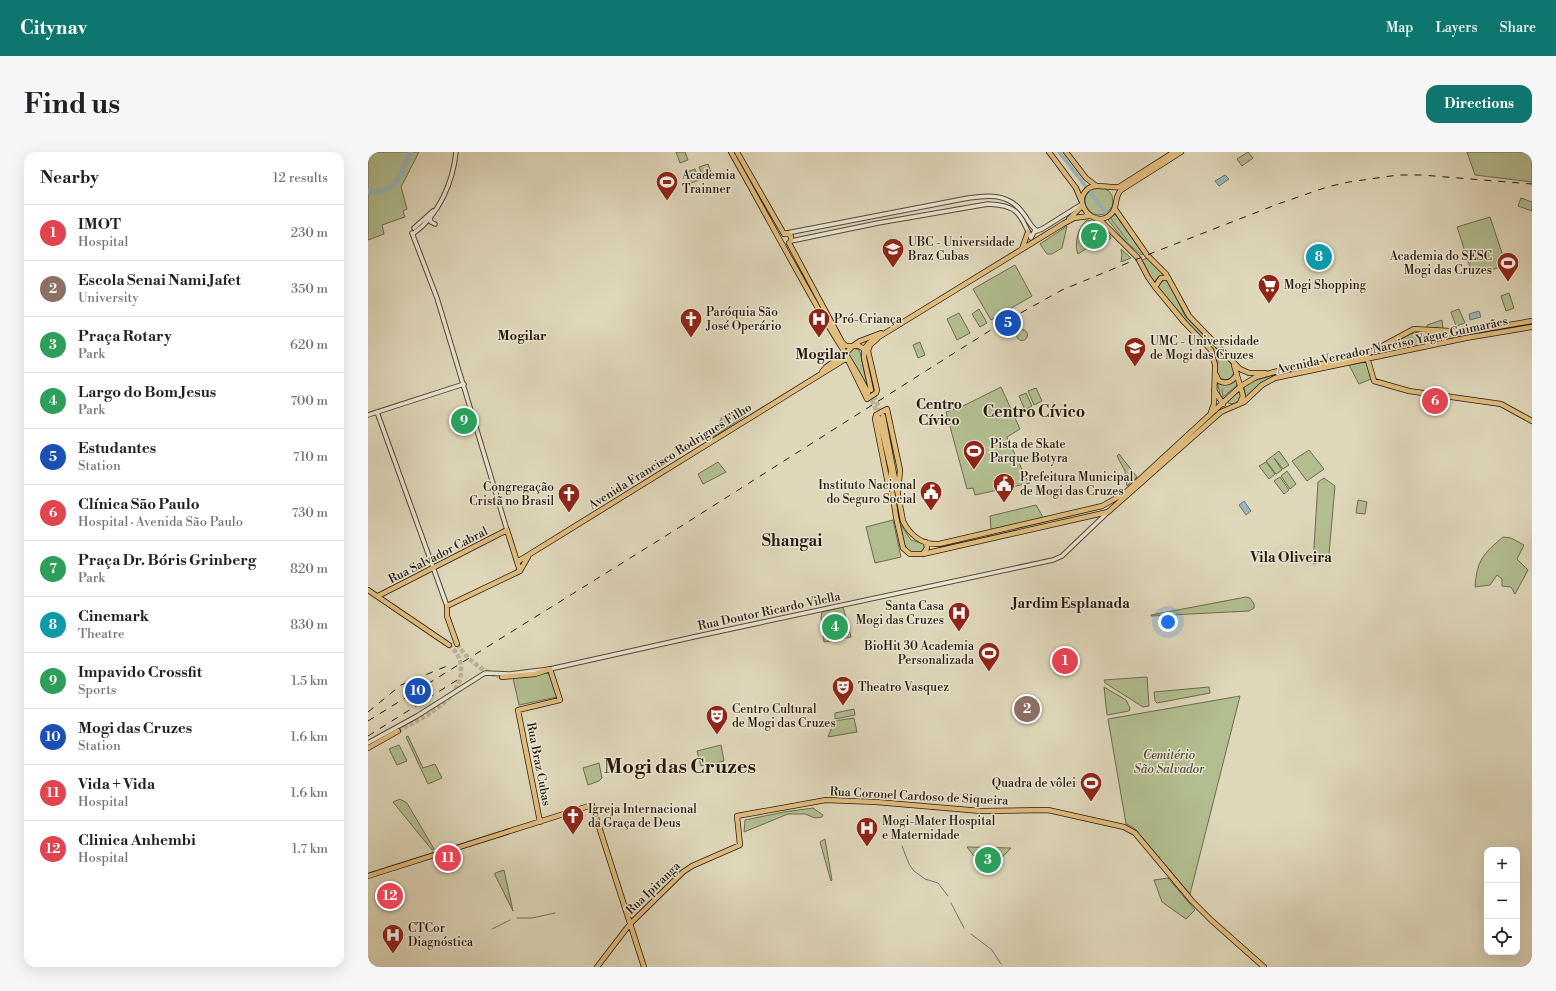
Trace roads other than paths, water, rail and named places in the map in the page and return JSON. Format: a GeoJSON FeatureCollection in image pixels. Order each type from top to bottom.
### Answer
{"type":"FeatureCollection","features":[{"type":"Feature","properties":{"kind":"main road"},"geometry":{"type":"LineString","coordinates":[[731,152],[846,356],[867,398],[876,394],[868,351],[870,345],[877,338]]}},
{"type":"Feature","properties":{"kind":"main road"},"geometry":{"type":"LineString","coordinates":[[737,152],[786,233],[791,236],[790,242],[842,342],[846,346],[860,346],[864,349],[864,358],[870,392],[853,362],[846,356]]}},
{"type":"Feature","properties":{"kind":"main road"},"geometry":{"type":"LineString","coordinates":[[1049,152],[1076,188],[1082,204],[1090,216],[1103,223],[1138,258],[1155,287],[1184,322],[1212,350],[1215,358],[1214,405],[1210,414]]}},
{"type":"Feature","properties":{"kind":"main road"},"geometry":{"type":"LineString","coordinates":[[1066,152],[1086,178],[1095,185],[1107,187],[1122,185],[1174,152]]}},
{"type":"Feature","properties":{"kind":"main road"},"geometry":{"type":"LineString","coordinates":[[1181,152],[1120,190],[1116,198],[1115,209],[1147,255],[1162,269],[1189,316],[1234,363],[1246,372],[1278,371]]}},
{"type":"Feature","properties":{"kind":"main road","name":"Avenida Francisco Rodrigues Filho"},"geometry":{"type":"LineString","coordinates":[[1063,224],[1082,204],[1084,193],[1087,189],[1095,185]]}},
{"type":"Feature","properties":{"kind":"main road"},"geometry":{"type":"LineString","coordinates":[[1107,187],[1116,198]]}},
{"type":"Feature","properties":{"kind":"main road","name":"Avenida Francisco Rodrigues Filho"},"geometry":{"type":"LineString","coordinates":[[864,349],[869,343],[1021,250],[1032,240],[1074,218],[1090,216],[1102,219],[1107,217],[1115,209]]}},
{"type":"Feature","properties":{"kind":"main road"},"geometry":{"type":"LineString","coordinates":[[1021,250],[1028,232]]}},
{"type":"Feature","properties":{"kind":"main road"},"geometry":{"type":"LineString","coordinates":[[781,241],[781,236],[786,233]]}},
{"type":"Feature","properties":{"kind":"main road"},"geometry":{"type":"LineString","coordinates":[[781,241],[784,243],[790,242]]}},
{"type":"Feature","properties":{"kind":"main road"},"geometry":{"type":"LineString","coordinates":[[1155,287],[1161,278],[1168,278]]}},
{"type":"Feature","properties":{"kind":"main road","name":"Avenida Vereador Narciso Yague Guimarães"},"geometry":{"type":"LineString","coordinates":[[926,542],[934,544],[948,543],[1102,506],[1118,497],[1241,386],[1256,377],[1310,364],[1347,360],[1366,354],[1414,329],[1468,332],[1532,321]]}},
{"type":"Feature","properties":{"kind":"main road","name":"Avenida Vereador Narciso Yague Guimarães"},"geometry":{"type":"LineString","coordinates":[[893,500],[903,548],[910,554],[923,554],[1106,512],[1226,409],[1249,399],[1262,385],[1282,376],[1428,346],[1532,327]]}},
{"type":"Feature","properties":{"kind":"main road"},"geometry":{"type":"LineString","coordinates":[[1425,330],[1428,346]]}},
{"type":"Feature","properties":{"kind":"main road","name":"Avenida Francisco Rodrigues Filho"},"geometry":{"type":"LineString","coordinates":[[517,562],[529,556],[822,372],[846,356],[854,345],[866,338],[889,331]]}},
{"type":"Feature","properties":{"kind":"main road"},"geometry":{"type":"LineString","coordinates":[[1444,331],[1444,343]]}},
{"type":"Feature","properties":{"kind":"main road"},"geometry":{"type":"LineString","coordinates":[[1366,354],[1374,381],[1409,391],[1502,404],[1532,421]]}},
{"type":"Feature","properties":{"kind":"main road"},"geometry":{"type":"LineString","coordinates":[[1234,363],[1243,398],[1239,404]]}},
{"type":"Feature","properties":{"kind":"main road"},"geometry":{"type":"LineString","coordinates":[[1214,371],[1219,381],[1226,382],[1232,380],[1237,374]]}},
{"type":"Feature","properties":{"kind":"main road"},"geometry":{"type":"LineString","coordinates":[[1214,388],[1226,409]]}},
{"type":"Feature","properties":{"kind":"main road"},"geometry":{"type":"LineString","coordinates":[[893,500],[875,419],[876,415],[887,409],[900,470],[897,495]]}},
{"type":"Feature","properties":{"kind":"main road"},"geometry":{"type":"LineString","coordinates":[[893,500],[891,470],[881,417],[894,469],[897,495],[903,521],[915,537],[926,542],[927,548],[923,554]]}},
{"type":"Feature","properties":{"kind":"main road"},"geometry":{"type":"LineString","coordinates":[[1102,506],[1106,512],[1118,497]]}},
{"type":"Feature","properties":{"kind":"main road"},"geometry":{"type":"LineString","coordinates":[[457,644],[447,616],[447,606],[520,571],[507,530]]}},
{"type":"Feature","properties":{"kind":"main road","name":"Rua Salvador Cabral"},"geometry":{"type":"LineString","coordinates":[[378,596],[507,530]]}},
{"type":"Feature","properties":{"kind":"main road","name":"Avenida Francisco Rodrigues Filho"},"geometry":{"type":"LineString","coordinates":[[520,571],[529,556]]}},
{"type":"Feature","properties":{"kind":"main road"},"geometry":{"type":"LineString","coordinates":[[368,590],[415,624],[449,645]]}},
{"type":"Feature","properties":{"kind":"main road"},"geometry":{"type":"LineString","coordinates":[[502,677],[528,676],[550,669]]}},
{"type":"Feature","properties":{"kind":"main road","name":"Rua Braz Cubas"},"geometry":{"type":"LineString","coordinates":[[540,822],[518,710],[560,700],[550,669]]}},
{"type":"Feature","properties":{"kind":"main road"},"geometry":{"type":"LineString","coordinates":[[368,748],[398,731]]}},
{"type":"Feature","properties":{"kind":"main road","name":"Rua Coronel Cardoso de Siqueira"},"geometry":{"type":"LineString","coordinates":[[738,827],[737,816],[826,800],[876,802],[981,811],[1048,810],[1124,826],[1135,833],[1211,920],[1264,967]]}},
{"type":"Feature","properties":{"kind":"main road"},"geometry":{"type":"LineString","coordinates":[[368,876],[592,805],[644,967]]}},
{"type":"Feature","properties":{"kind":"main road"},"geometry":{"type":"LineString","coordinates":[[738,827],[739,820],[746,815]]}},
{"type":"Feature","properties":{"kind":"main road","name":"Rua Ipiranga"},"geometry":{"type":"LineString","coordinates":[[597,967],[630,924],[692,866],[740,845],[738,827]]}},
{"type":"Feature","properties":{"kind":"street"},"geometry":{"type":"LineString","coordinates":[[414,231],[430,218],[451,183],[456,152]]}},
{"type":"Feature","properties":{"kind":"street"},"geometry":{"type":"LineString","coordinates":[[786,233],[980,197],[999,197],[1013,203],[1024,214],[1036,230]]}},
{"type":"Feature","properties":{"kind":"street"},"geometry":{"type":"LineString","coordinates":[[980,197],[981,204]]}},
{"type":"Feature","properties":{"kind":"street"},"geometry":{"type":"LineString","coordinates":[[790,242],[878,223],[981,204],[1004,205],[1014,208],[1024,220],[1032,240]]}},
{"type":"Feature","properties":{"kind":"street"},"geometry":{"type":"LineString","coordinates":[[1036,230],[1042,229],[1082,204]]}},
{"type":"Feature","properties":{"kind":"street"},"geometry":{"type":"LineString","coordinates":[[434,210],[414,231],[415,242],[437,298],[507,530]]}},
{"type":"Feature","properties":{"kind":"street"},"geometry":{"type":"LineString","coordinates":[[878,223],[879,215]]}},
{"type":"Feature","properties":{"kind":"street"},"geometry":{"type":"LineString","coordinates":[[872,217],[874,224]]}},
{"type":"Feature","properties":{"kind":"street"},"geometry":{"type":"LineString","coordinates":[[430,218],[431,222],[435,224]]}},
{"type":"Feature","properties":{"kind":"street"},"geometry":{"type":"LineString","coordinates":[[1032,240],[1036,230]]}},
{"type":"Feature","properties":{"kind":"street"},"geometry":{"type":"LineString","coordinates":[[368,415],[464,384]]}},
{"type":"Feature","properties":{"kind":"street"},"geometry":{"type":"LineString","coordinates":[[377,412],[447,606]]}},
{"type":"Feature","properties":{"kind":"street","name":"Rua Doutor Ricardo Vilella"},"geometry":{"type":"LineString","coordinates":[[368,743],[417,716],[482,674],[494,672],[510,674],[550,669],[1052,560],[1062,556],[1106,512]]}},
{"type":"Feature","properties":{"kind":"water"},"geometry":{"type":"Polygon","coordinates":[[[1225,175],[1229,179],[1219,186],[1215,181],[1225,175]]]}},
{"type":"Feature","properties":{"kind":"water"},"geometry":{"type":"Polygon","coordinates":[[[1479,311],[1481,317],[1470,320],[1469,314],[1479,311]]]}},
{"type":"Feature","properties":{"kind":"water"},"geometry":{"type":"Polygon","coordinates":[[[1244,501],[1251,511],[1246,515],[1239,505],[1244,501]]]}},
{"type":"Feature","properties":{"kind":"waterway"},"geometry":{"type":"LineString","coordinates":[[368,191],[377,192],[391,187],[400,175],[411,152]]}},
{"type":"Feature","properties":{"kind":"waterway"},"geometry":{"type":"LineString","coordinates":[[1059,152],[1107,214]]}},
{"type":"Feature","properties":{"kind":"waterway"},"geometry":{"type":"LineString","coordinates":[[1110,217],[1127,240]]}},
{"type":"Feature","properties":{"kind":"waterway"},"geometry":{"type":"LineString","coordinates":[[1222,389],[1223,397]]}},
{"type":"Feature","properties":{"kind":"waterway"},"geometry":{"type":"LineString","coordinates":[[902,846],[909,864],[914,871],[925,879],[938,883],[948,896]]}},
{"type":"Feature","properties":{"kind":"waterway"},"geometry":{"type":"LineString","coordinates":[[951,903],[964,928]]}},
{"type":"Feature","properties":{"kind":"waterway"},"geometry":{"type":"LineString","coordinates":[[517,918],[532,918],[555,913]]}},
{"type":"Feature","properties":{"kind":"waterway"},"geometry":{"type":"LineString","coordinates":[[492,929],[510,920]]}},
{"type":"Feature","properties":{"kind":"waterway"},"geometry":{"type":"LineString","coordinates":[[971,934],[992,950],[1001,964]]}},
{"type":"Feature","properties":{"kind":"tunnel"},"geometry":{"type":"LineString","coordinates":[[871,390],[882,414]]}},
{"type":"Feature","properties":{"kind":"tunnel"},"geometry":{"type":"LineString","coordinates":[[869,394],[879,417]]}},
{"type":"Feature","properties":{"kind":"tunnel"},"geometry":{"type":"LineString","coordinates":[[457,644],[476,665],[488,672],[502,677]]}},
{"type":"Feature","properties":{"kind":"tunnel"},"geometry":{"type":"LineString","coordinates":[[398,731],[438,707],[448,699],[455,690],[460,680],[461,665],[458,656],[449,645]]}},
{"type":"Feature","properties":{"kind":"railway"},"geometry":{"type":"LineString","coordinates":[[368,721],[672,532],[999,325],[1062,290],[1278,204],[1327,187],[1349,182],[1398,175],[1422,175],[1532,184]]}},
{"type":"Feature","properties":{"kind":"railway"},"geometry":{"type":"LineString","coordinates":[[368,712],[401,685],[447,666]]}},
{"type":"Feature","properties":{"kind":"railway"},"geometry":{"type":"LineString","coordinates":[[368,736],[462,677]]}},
{"type":"Feature","properties":{"kind":"place","name":"Academia Trainner"},"geometry":{"type":"Point","coordinates":[667,202]}},
{"type":"Feature","properties":{"kind":"place","name":"Praça Dr. Bóris Grinberg"},"geometry":{"type":"Point","coordinates":[1094,236]}},
{"type":"Feature","properties":{"kind":"place","name":"Cinemark"},"geometry":{"type":"Point","coordinates":[1319,257]}},
{"type":"Feature","properties":{"kind":"place","name":"UBC - Universidade Braz Cubas"},"geometry":{"type":"Point","coordinates":[893,268]}},
{"type":"Feature","properties":{"kind":"place","name":"Academia do SESC Mogi das Cruzes"},"geometry":{"type":"Point","coordinates":[1508,282]}},
{"type":"Feature","properties":{"kind":"place","name":"Mogi Shopping"},"geometry":{"type":"Point","coordinates":[1269,304]}},
{"type":"Feature","properties":{"kind":"place","name":"Estudantes"},"geometry":{"type":"Point","coordinates":[1008,323]}},
{"type":"Feature","properties":{"kind":"place","name":"Paróquia São José Operário"},"geometry":{"type":"Point","coordinates":[691,338]}},
{"type":"Feature","properties":{"kind":"place","name":"Pró-Criança"},"geometry":{"type":"Point","coordinates":[819,338]}},
{"type":"Feature","properties":{"kind":"place","name":"UMC - Universidade de Mogi das Cruzes"},"geometry":{"type":"Point","coordinates":[1135,368]}},
{"type":"Feature","properties":{"kind":"place","name":"Clínica São Paulo"},"geometry":{"type":"Point","coordinates":[1435,401]}},
{"type":"Feature","properties":{"kind":"place","name":"Impavido Crossfit"},"geometry":{"type":"Point","coordinates":[464,421]}},
{"type":"Feature","properties":{"kind":"place","name":"Pista de Skate Parque Botyra"},"geometry":{"type":"Point","coordinates":[974,470]}},
{"type":"Feature","properties":{"kind":"place","name":"Prefeitura Municipal de Mogi das Cruzes"},"geometry":{"type":"Point","coordinates":[1004,504]}},
{"type":"Feature","properties":{"kind":"place","name":"Instituto Nacional do Seguro Social"},"geometry":{"type":"Point","coordinates":[931,512]}},
{"type":"Feature","properties":{"kind":"place","name":"Congregação Cristã no Brasil"},"geometry":{"type":"Point","coordinates":[569,514]}},
{"type":"Feature","properties":{"kind":"place","name":"Largo do Bom Jesus"},"geometry":{"type":"Point","coordinates":[835,627]}},
{"type":"Feature","properties":{"kind":"place","name":"Santa Casa Mogi das Cruzes"},"geometry":{"type":"Point","coordinates":[959,632]}},
{"type":"Feature","properties":{"kind":"place","name":"IMOT"},"geometry":{"type":"Point","coordinates":[1065,661]}},
{"type":"Feature","properties":{"kind":"place","name":"BioHit 30 Academia Personalizada"},"geometry":{"type":"Point","coordinates":[989,672]}},
{"type":"Feature","properties":{"kind":"place","name":"Mogi das Cruzes"},"geometry":{"type":"Point","coordinates":[418,691]}},
{"type":"Feature","properties":{"kind":"place","name":"Theatro Vasquez"},"geometry":{"type":"Point","coordinates":[843,706]}},
{"type":"Feature","properties":{"kind":"place","name":"Escola Senai Nami Jafet"},"geometry":{"type":"Point","coordinates":[1027,709]}},
{"type":"Feature","properties":{"kind":"place","name":"Centro Cultural de Mogi das Cruzes"},"geometry":{"type":"Point","coordinates":[717,736]}},
{"type":"Feature","properties":{"kind":"place","name":"Quadra de vôlei"},"geometry":{"type":"Point","coordinates":[1091,802]}},
{"type":"Feature","properties":{"kind":"place","name":"Igreja Internacional da Graça de Deus"},"geometry":{"type":"Point","coordinates":[573,836]}},
{"type":"Feature","properties":{"kind":"place","name":"Mogi-Mater Hospital e Maternidade"},"geometry":{"type":"Point","coordinates":[867,848]}},
{"type":"Feature","properties":{"kind":"place","name":"Vida + Vida"},"geometry":{"type":"Point","coordinates":[448,858]}},
{"type":"Feature","properties":{"kind":"place","name":"Praça Rotary"},"geometry":{"type":"Point","coordinates":[988,860]}},
{"type":"Feature","properties":{"kind":"place","name":"Clinica Anhembi"},"geometry":{"type":"Point","coordinates":[390,896]}},
{"type":"Feature","properties":{"kind":"place","name":"CTCor Diagnóstica"},"geometry":{"type":"Point","coordinates":[393,954]}},
{"type":"Feature","properties":{"kind":"district","name":"Mogilar"},"geometry":{"type":"Point","coordinates":[522,335]}},
{"type":"Feature","properties":{"kind":"district","name":"Mogilar"},"geometry":{"type":"Point","coordinates":[822,354]}},
{"type":"Feature","properties":{"kind":"district","name":"Centro Cívico"},"geometry":{"type":"Point","coordinates":[1034,411]}},
{"type":"Feature","properties":{"kind":"district","name":"Centro Cívico"},"geometry":{"type":"Point","coordinates":[939,412]}},
{"type":"Feature","properties":{"kind":"district","name":"Shangai"},"geometry":{"type":"Point","coordinates":[792,540]}},
{"type":"Feature","properties":{"kind":"district","name":"Vila Oliveira"},"geometry":{"type":"Point","coordinates":[1291,557]}},
{"type":"Feature","properties":{"kind":"district","name":"Jardim Esplanada"},"geometry":{"type":"Point","coordinates":[1071,603]}},
{"type":"Feature","properties":{"kind":"district","name":"Mogi das Cruzes"},"geometry":{"type":"Point","coordinates":[680,766]}},
{"type":"Feature","properties":{"kind":"park label","name":"Cemitério São Salvador"},"geometry":{"type":"Point","coordinates":[1169,762]}}]}
